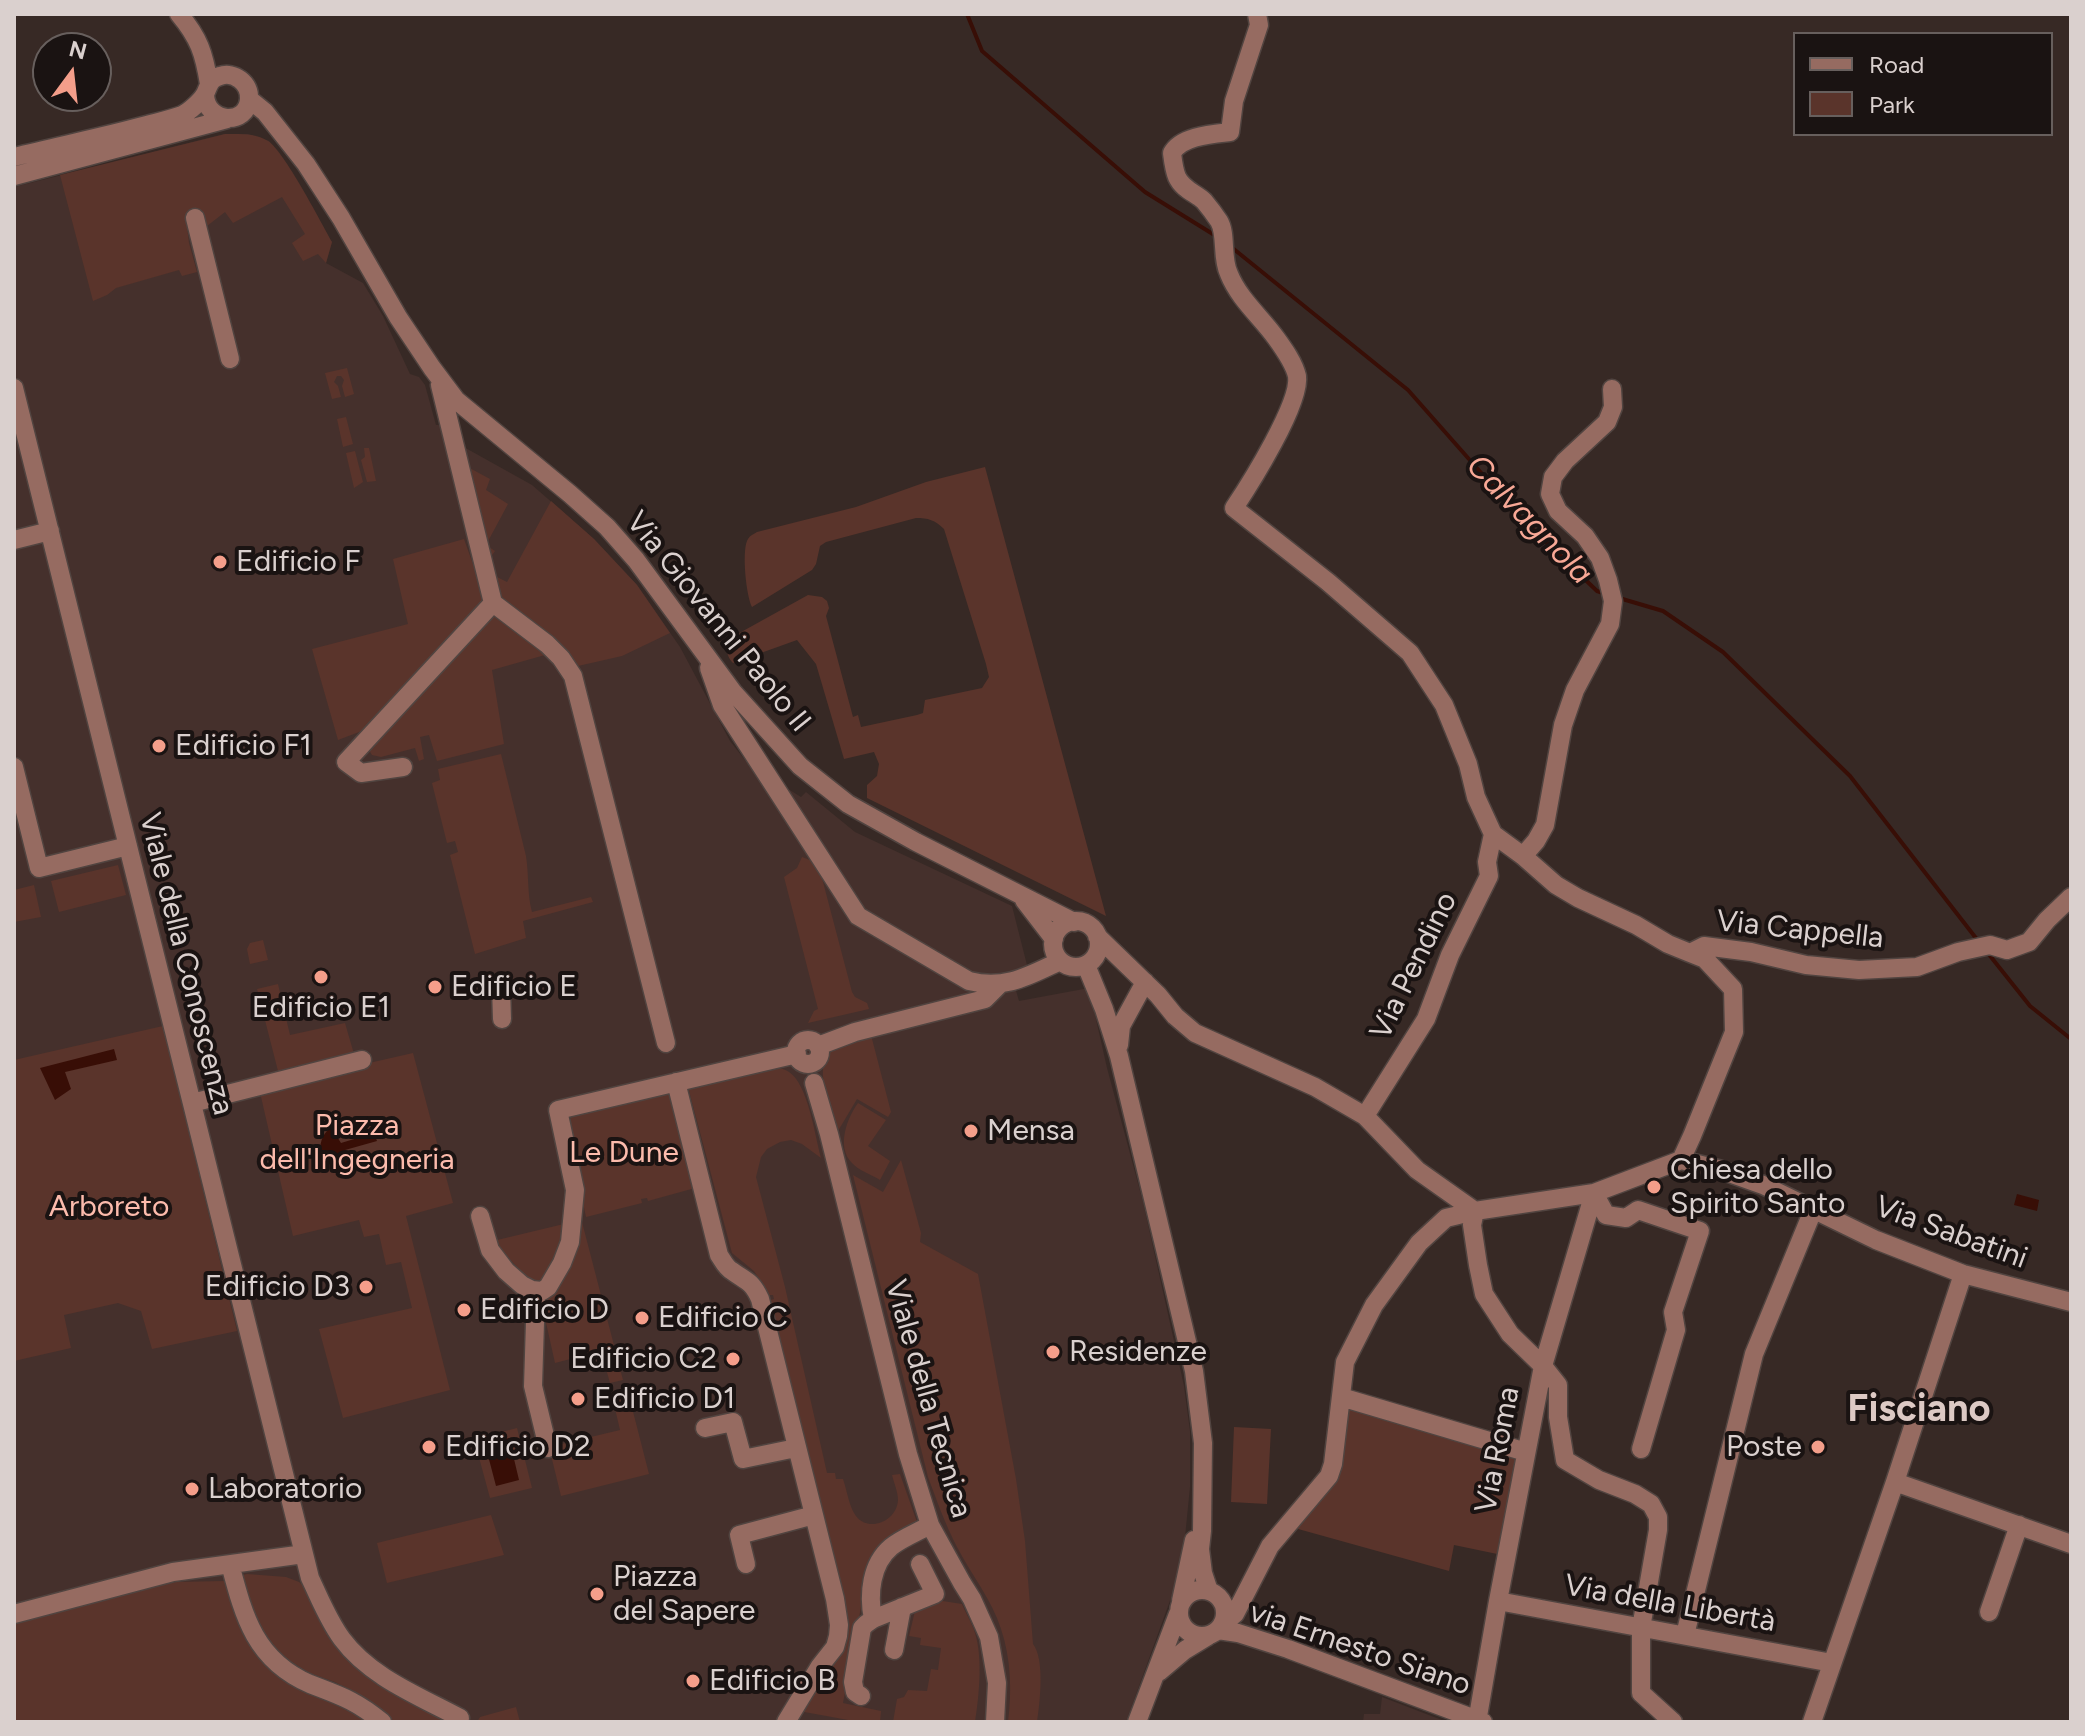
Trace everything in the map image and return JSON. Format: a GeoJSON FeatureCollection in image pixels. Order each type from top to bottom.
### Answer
{"type":"FeatureCollection","features":[{"type":"Feature","properties":{"kind":"street"},"geometry":{"type":"LineString","coordinates":[[14,176],[191,130],[230,118],[244,110],[249,99],[245,85],[199,43],[179,14]]}},
{"type":"Feature","properties":{"kind":"street"},"geometry":{"type":"LineString","coordinates":[[1257,14],[1259,25],[1234,101],[1230,132],[1196,138],[1176,146],[1172,153],[1178,179],[1190,193],[1203,200],[1223,228],[1228,274],[1278,341],[1291,361],[1297,378],[1283,423],[1234,508],[1328,582],[1410,653],[1444,705],[1468,764],[1476,797],[1493,834],[1556,885],[1690,953]]}},
{"type":"Feature","properties":{"kind":"street"},"geometry":{"type":"LineString","coordinates":[[199,43],[208,109],[220,117],[264,125],[282,132]]}},
{"type":"Feature","properties":{"kind":"street"},"geometry":{"type":"LineString","coordinates":[[14,157],[185,114],[220,75],[235,76]]}},
{"type":"Feature","properties":{"kind":"street","name":"Via Giovanni Paolo II"},"geometry":{"type":"LineString","coordinates":[[249,99],[265,112],[306,164],[398,317],[456,400],[607,527],[636,560],[733,692],[800,766],[848,804],[1074,922]]}},
{"type":"Feature","properties":{"kind":"street"},"geometry":{"type":"LineString","coordinates":[[195,218],[230,359]]}},
{"type":"Feature","properties":{"kind":"street"},"geometry":{"type":"LineString","coordinates":[[438,377],[493,603],[547,644],[573,676],[666,1043]]}},
{"type":"Feature","properties":{"kind":"street","name":"Viale della Conoscenza"},"geometry":{"type":"LineString","coordinates":[[14,388],[310,1578],[326,1613],[357,1656],[382,1676],[460,1718]]}},
{"type":"Feature","properties":{"kind":"street"},"geometry":{"type":"LineString","coordinates":[[1523,856],[1545,825],[1563,725],[1575,690],[1610,624],[1611,595],[1600,558],[1585,536],[1558,511],[1550,494],[1553,477],[1565,461],[1607,422],[1613,407],[1612,389]]}},
{"type":"Feature","properties":{"kind":"street"},"geometry":{"type":"LineString","coordinates":[[14,540],[50,531]]}},
{"type":"Feature","properties":{"kind":"street"},"geometry":{"type":"LineString","coordinates":[[403,767],[361,773],[346,762],[493,603]]}},
{"type":"Feature","properties":{"kind":"street"},"geometry":{"type":"LineString","coordinates":[[703,650],[722,705],[858,916],[969,981],[999,985],[1060,961]]}},
{"type":"Feature","properties":{"kind":"street"},"geometry":{"type":"LineString","coordinates":[[14,767],[39,868],[128,846]]}},
{"type":"Feature","properties":{"kind":"street","name":"Via Pendino"},"geometry":{"type":"LineString","coordinates":[[1365,1116],[1426,1019],[1450,955],[1489,876],[1487,862],[1493,834]]}},
{"type":"Feature","properties":{"kind":"street","name":"Via Giovanni Paolo II"},"geometry":{"type":"LineString","coordinates":[[1021,895],[1054,939]]}},
{"type":"Feature","properties":{"kind":"street","name":"Via Cappella"},"geometry":{"type":"LineString","coordinates":[[1690,953],[1704,946],[1751,952],[1806,965],[1859,970],[1917,967],[1983,946],[2007,950],[2029,942],[2071,897]]}},
{"type":"Feature","properties":{"kind":"street"},"geometry":{"type":"LineString","coordinates":[[1074,922],[1088,925],[1097,936],[1099,949],[1086,965],[1072,967],[1060,961],[1054,950],[1054,939],[1061,927],[1074,922]]}},
{"type":"Feature","properties":{"kind":"street"},"geometry":{"type":"LineString","coordinates":[[1097,936],[1195,1033],[1315,1087],[1365,1116],[1417,1170],[1475,1211]]}},
{"type":"Feature","properties":{"kind":"street","name":"Via Cappella"},"geometry":{"type":"LineString","coordinates":[[1681,1160],[1734,1032],[1733,989],[1705,959],[1690,953]]}},
{"type":"Feature","properties":{"kind":"street"},"geometry":{"type":"LineString","coordinates":[[1086,965],[1119,1056],[1194,1371],[1203,1443],[1200,1549],[1203,1573],[1212,1592]]}},
{"type":"Feature","properties":{"kind":"street"},"geometry":{"type":"LineString","coordinates":[[1119,1056],[1121,1026],[1145,982]]}},
{"type":"Feature","properties":{"kind":"street"},"geometry":{"type":"LineString","coordinates":[[480,1216],[490,1250],[497,1262],[515,1280],[536,1291],[545,1289],[555,1278],[570,1242],[575,1190],[558,1110],[808,1055],[855,1032],[985,999],[999,985]]}},
{"type":"Feature","properties":{"kind":"street"},"geometry":{"type":"LineString","coordinates":[[501,987],[502,1019]]}},
{"type":"Feature","properties":{"kind":"street","name":"Viale della Tecnica"},"geometry":{"type":"LineString","coordinates":[[808,1055],[908,1454],[930,1525],[972,1599],[989,1637],[997,1683],[995,1722]]}},
{"type":"Feature","properties":{"kind":"street"},"geometry":{"type":"LineString","coordinates":[[192,1103],[362,1060]]}},
{"type":"Feature","properties":{"kind":"street"},"geometry":{"type":"LineString","coordinates":[[676,1082],[719,1255],[729,1270],[746,1278],[754,1286],[760,1299],[835,1599],[838,1636],[835,1647],[788,1718]]}},
{"type":"Feature","properties":{"kind":"street"},"geometry":{"type":"LineString","coordinates":[[1156,1674],[1235,1614],[1270,1546],[1329,1476],[1345,1362],[1374,1305],[1419,1243],[1446,1218],[1588,1194],[1681,1160]]}},
{"type":"Feature","properties":{"kind":"street","name":"Via Sabatini"},"geometry":{"type":"LineString","coordinates":[[1681,1160],[1763,1185],[1876,1240],[1963,1274],[2071,1302]]}},
{"type":"Feature","properties":{"kind":"street"},"geometry":{"type":"LineString","coordinates":[[1588,1194],[1606,1215],[1626,1218],[1638,1210],[1700,1231],[1673,1312],[1676,1330],[1641,1449]]}},
{"type":"Feature","properties":{"kind":"street","name":"Via Roma"},"geometry":{"type":"LineString","coordinates":[[1479,1721],[1498,1601],[1543,1366],[1588,1194]]}},
{"type":"Feature","properties":{"kind":"street"},"geometry":{"type":"LineString","coordinates":[[1685,1635],[1754,1354],[1814,1208]]}},
{"type":"Feature","properties":{"kind":"street"},"geometry":{"type":"LineString","coordinates":[[1475,1211],[1472,1225],[1484,1294],[1510,1334],[1558,1385],[1558,1417],[1565,1460],[1599,1480],[1635,1494],[1651,1504],[1658,1517],[1641,1628],[1641,1693],[1672,1721]]}},
{"type":"Feature","properties":{"kind":"street"},"geometry":{"type":"LineString","coordinates":[[1812,1722],[1963,1274]]}},
{"type":"Feature","properties":{"kind":"street"},"geometry":{"type":"LineString","coordinates":[[536,1291],[533,1386],[548,1448]]}},
{"type":"Feature","properties":{"kind":"street"},"geometry":{"type":"LineString","coordinates":[[1341,1397],[1526,1452]]}},
{"type":"Feature","properties":{"kind":"street"},"geometry":{"type":"LineString","coordinates":[[705,1428],[733,1422],[743,1459],[796,1448]]}},
{"type":"Feature","properties":{"kind":"street"},"geometry":{"type":"LineString","coordinates":[[1895,1482],[2071,1544]]}},
{"type":"Feature","properties":{"kind":"street"},"geometry":{"type":"LineString","coordinates":[[1137,1722],[1179,1608],[1201,1514]]}},
{"type":"Feature","properties":{"kind":"street"},"geometry":{"type":"LineString","coordinates":[[746,1564],[739,1535],[814,1515]]}},
{"type":"Feature","properties":{"kind":"street"},"geometry":{"type":"LineString","coordinates":[[873,1619],[870,1599],[876,1567],[891,1547],[930,1525]]}},
{"type":"Feature","properties":{"kind":"street"},"geometry":{"type":"LineString","coordinates":[[1989,1612],[2019,1525]]}},
{"type":"Feature","properties":{"kind":"street"},"geometry":{"type":"LineString","coordinates":[[14,1614],[173,1572],[304,1554]]}},
{"type":"Feature","properties":{"kind":"street"},"geometry":{"type":"LineString","coordinates":[[230,1564],[242,1610],[268,1656],[286,1672],[355,1702],[382,1722]]}},
{"type":"Feature","properties":{"kind":"street"},"geometry":{"type":"LineString","coordinates":[[861,1696],[855,1692],[853,1682],[862,1628],[873,1619],[935,1594],[920,1564]]}},
{"type":"Feature","properties":{"kind":"street"},"geometry":{"type":"LineString","coordinates":[[1212,1592],[1237,1588],[1252,1577]]}},
{"type":"Feature","properties":{"kind":"street"},"geometry":{"type":"LineString","coordinates":[[1201,1589],[1212,1592],[1218,1596],[1225,1612],[1216,1631],[1197,1636],[1187,1632],[1180,1622],[1179,1608],[1189,1593],[1201,1589]]}},
{"type":"Feature","properties":{"kind":"street","name":"Via della Libertà"},"geometry":{"type":"LineString","coordinates":[[1498,1601],[1832,1663]]}},
{"type":"Feature","properties":{"kind":"street"},"geometry":{"type":"LineString","coordinates":[[894,1650],[902,1607]]}},
{"type":"Feature","properties":{"kind":"street","name":"via Ernesto Siano"},"geometry":{"type":"LineString","coordinates":[[1216,1631],[1238,1633],[1288,1649],[1479,1721]]}},
{"type":"Feature","properties":{"kind":"shaded area"},"geometry":{"type":"Polygon","coordinates":[[[225,134],[248,134],[269,141],[332,242],[326,263],[363,283],[383,316],[410,374],[419,377],[425,385],[436,425],[442,425],[462,446],[532,485],[594,539],[637,585],[680,647],[730,741],[748,764],[801,797],[806,792],[855,832],[1012,906],[1028,969],[1013,980],[1019,1001],[1089,988],[1143,1202],[1184,1386],[1190,1431],[1190,1487],[1185,1537],[1175,1587],[1126,1722],[14,1722],[14,187],[225,134]]]}},
{"type":"Feature","properties":{"kind":"shaded area"},"geometry":{"type":"Polygon","coordinates":[[[114,1049],[117,1060],[65,1072],[71,1089],[55,1100],[40,1068],[114,1049]]]}},
{"type":"Feature","properties":{"kind":"shaded area"},"geometry":{"type":"Polygon","coordinates":[[[331,1127],[341,1143],[374,1133],[377,1141],[345,1150],[352,1166],[334,1167],[327,1163],[321,1150],[324,1134],[331,1127]]]}},
{"type":"Feature","properties":{"kind":"shaded area"},"geometry":{"type":"Polygon","coordinates":[[[2017,1194],[2039,1200],[2037,1211],[2014,1205],[2017,1194]]]}},
{"type":"Feature","properties":{"kind":"shaded area"},"geometry":{"type":"Polygon","coordinates":[[[509,1438],[519,1480],[496,1486],[485,1444],[509,1438]]]}},
{"type":"Feature","properties":{"kind":"shaded area"},"geometry":{"type":"Polygon","coordinates":[[[1382,1697],[1447,1722],[1363,1722],[1364,1714],[1380,1714],[1382,1697]]]}},
{"type":"Feature","properties":{"kind":"green space"},"geometry":{"type":"Polygon","coordinates":[[[225,134],[247,134],[268,141],[275,147],[332,242],[326,263],[318,254],[303,261],[292,243],[305,234],[282,197],[233,223],[225,212],[207,226],[199,210],[186,218],[197,272],[182,276],[179,270],[116,288],[93,301],[60,175],[225,134]]]}},
{"type":"Feature","properties":{"kind":"green space"},"geometry":{"type":"Polygon","coordinates":[[[347,368],[354,394],[345,397],[344,380],[337,376],[334,382],[341,397],[332,399],[325,373],[347,368]]]}},
{"type":"Feature","properties":{"kind":"green space"},"geometry":{"type":"Polygon","coordinates":[[[346,417],[353,444],[343,447],[337,419],[346,417]]]}},
{"type":"Feature","properties":{"kind":"green space"},"geometry":{"type":"Polygon","coordinates":[[[364,448],[369,448],[376,481],[367,482],[361,460],[365,457],[364,448]]]}},
{"type":"Feature","properties":{"kind":"green space"},"geometry":{"type":"Polygon","coordinates":[[[355,451],[363,482],[354,488],[346,453],[355,451]]]}},
{"type":"Feature","properties":{"kind":"green space"},"geometry":{"type":"Polygon","coordinates":[[[464,465],[490,479],[486,490],[508,504],[486,545],[495,551],[488,561],[464,465]]]}},
{"type":"Feature","properties":{"kind":"green space"},"geometry":{"type":"Polygon","coordinates":[[[985,467],[1106,916],[867,798],[867,785],[877,776],[879,764],[874,752],[844,759],[816,664],[797,640],[733,663],[728,653],[734,636],[808,595],[827,601],[829,608],[826,616],[853,717],[858,715],[861,727],[923,713],[925,700],[982,688],[989,677],[986,664],[944,529],[934,522],[916,518],[826,542],[820,546],[812,570],[752,607],[746,584],[745,555],[747,541],[757,532],[856,507],[926,482],[985,467]]]}},
{"type":"Feature","properties":{"kind":"green space"},"geometry":{"type":"Polygon","coordinates":[[[551,501],[594,539],[637,585],[670,633],[622,656],[578,666],[503,601],[493,579],[497,577],[507,582],[551,501]]]}},
{"type":"Feature","properties":{"kind":"green space"},"geometry":{"type":"Polygon","coordinates":[[[464,539],[486,601],[367,729],[338,740],[312,649],[408,624],[393,559],[464,539]]]}},
{"type":"Feature","properties":{"kind":"green space"},"geometry":{"type":"Polygon","coordinates":[[[491,611],[539,646],[545,655],[492,670],[504,744],[437,761],[429,735],[420,737],[424,759],[419,761],[415,748],[381,757],[372,755],[369,750],[491,611]]]}},
{"type":"Feature","properties":{"kind":"green space"},"geometry":{"type":"Polygon","coordinates":[[[501,754],[526,856],[532,912],[591,897],[593,902],[523,921],[526,938],[475,954],[450,855],[458,852],[455,841],[447,843],[432,783],[440,780],[438,769],[501,754]]]}},
{"type":"Feature","properties":{"kind":"green space"},"geometry":{"type":"Polygon","coordinates":[[[802,857],[818,863],[852,992],[867,1003],[869,1009],[808,1023],[818,1009],[784,877],[797,868],[802,857]]]}},
{"type":"Feature","properties":{"kind":"green space"},"geometry":{"type":"Polygon","coordinates":[[[118,865],[126,895],[59,912],[51,881],[118,865]]]}},
{"type":"Feature","properties":{"kind":"green space"},"geometry":{"type":"Polygon","coordinates":[[[34,885],[41,917],[14,922],[14,890],[34,885]]]}},
{"type":"Feature","properties":{"kind":"green space"},"geometry":{"type":"Polygon","coordinates":[[[263,940],[268,960],[250,964],[247,949],[250,943],[263,940]]]}},
{"type":"Feature","properties":{"kind":"green space"},"geometry":{"type":"Polygon","coordinates":[[[278,984],[290,1035],[345,1023],[354,1054],[278,1071],[257,989],[278,984]]]}},
{"type":"Feature","properties":{"kind":"green space","name":"Arboreto"},"geometry":{"type":"Polygon","coordinates":[[[163,1026],[237,1331],[152,1349],[141,1311],[118,1303],[64,1315],[71,1348],[14,1361],[14,1060],[163,1026]]]}},
{"type":"Feature","properties":{"kind":"green space"},"geometry":{"type":"Polygon","coordinates":[[[871,1035],[891,1112],[888,1117],[857,1099],[838,1131],[823,1080],[824,1060],[828,1050],[871,1035]]]}},
{"type":"Feature","properties":{"kind":"green space","name":"Piazza dell'Ingegneria"},"geometry":{"type":"Polygon","coordinates":[[[413,1053],[453,1203],[406,1216],[450,1390],[343,1418],[319,1329],[412,1308],[401,1262],[386,1265],[379,1234],[364,1237],[359,1220],[293,1236],[259,1088],[413,1053]]]}},
{"type":"Feature","properties":{"kind":"green space"},"geometry":{"type":"Polygon","coordinates":[[[780,1068],[796,1078],[810,1111],[821,1158],[802,1144],[791,1140],[780,1142],[767,1149],[761,1157],[756,1177],[785,1287],[827,1473],[835,1473],[836,1479],[843,1479],[856,1516],[868,1524],[882,1522],[893,1514],[898,1497],[892,1475],[900,1474],[918,1525],[867,1575],[843,1703],[881,1711],[880,1722],[859,1722],[799,1711],[841,1644],[767,1301],[774,1299],[773,1295],[769,1295],[754,1271],[732,1253],[688,1087],[780,1068]]]}},
{"type":"Feature","properties":{"kind":"green space","name":"Le Dune"},"geometry":{"type":"Polygon","coordinates":[[[670,1092],[695,1188],[648,1201],[647,1198],[641,1199],[642,1203],[586,1217],[567,1127],[572,1115],[670,1092]]]}},
{"type":"Feature","properties":{"kind":"green space"},"geometry":{"type":"Polygon","coordinates":[[[858,1103],[886,1120],[868,1146],[890,1161],[880,1180],[855,1166],[845,1149],[847,1124],[858,1103]]]}},
{"type":"Feature","properties":{"kind":"green space"},"geometry":{"type":"Polygon","coordinates":[[[901,1160],[921,1233],[920,1242],[978,1274],[1025,1541],[1033,1644],[1040,1670],[1037,1722],[1008,1722],[1010,1675],[1004,1640],[992,1608],[953,1538],[928,1477],[853,1175],[883,1192],[901,1160]]]}},
{"type":"Feature","properties":{"kind":"green space"},"geometry":{"type":"Polygon","coordinates":[[[582,1222],[623,1380],[610,1383],[601,1351],[555,1363],[541,1300],[566,1264],[582,1222]]]}},
{"type":"Feature","properties":{"kind":"green space"},"geometry":{"type":"Polygon","coordinates":[[[568,1223],[543,1283],[529,1280],[493,1241],[568,1223]]]}},
{"type":"Feature","properties":{"kind":"green space"},"geometry":{"type":"Polygon","coordinates":[[[628,1392],[649,1474],[561,1496],[549,1447],[620,1430],[612,1396],[628,1392]]]}},
{"type":"Feature","properties":{"kind":"green space"},"geometry":{"type":"Polygon","coordinates":[[[1343,1394],[1522,1446],[1502,1555],[1454,1545],[1449,1571],[1291,1527],[1330,1484],[1343,1394]]]}},
{"type":"Feature","properties":{"kind":"green space"},"geometry":{"type":"Polygon","coordinates":[[[1234,1427],[1271,1429],[1267,1504],[1231,1502],[1234,1427]]]}},
{"type":"Feature","properties":{"kind":"green space"},"geometry":{"type":"Polygon","coordinates":[[[517,1428],[532,1488],[490,1498],[474,1439],[517,1428]]]}},
{"type":"Feature","properties":{"kind":"green space"},"geometry":{"type":"Polygon","coordinates":[[[491,1515],[504,1555],[387,1583],[377,1543],[491,1515]]]}},
{"type":"Feature","properties":{"kind":"green space"},"geometry":{"type":"Polygon","coordinates":[[[243,1575],[286,1577],[299,1582],[310,1592],[324,1619],[453,1722],[393,1722],[368,1699],[309,1673],[278,1653],[257,1623],[243,1582],[243,1575]]]}},
{"type":"Feature","properties":{"kind":"green space"},"geometry":{"type":"Polygon","coordinates":[[[176,1582],[228,1582],[244,1630],[340,1702],[373,1722],[14,1720],[14,1622],[113,1595],[176,1582]]]}},
{"type":"Feature","properties":{"kind":"green space"},"geometry":{"type":"Polygon","coordinates":[[[936,1600],[962,1604],[975,1633],[980,1666],[975,1722],[893,1722],[897,1699],[904,1697],[908,1690],[927,1691],[931,1669],[938,1670],[941,1648],[920,1645],[921,1638],[909,1636],[915,1611],[936,1600]]]}},
{"type":"Feature","properties":{"kind":"green space"},"geometry":{"type":"Polygon","coordinates":[[[516,1707],[520,1722],[477,1722],[480,1717],[516,1707]]]}},
{"type":"Feature","properties":{"kind":"waterway","name":"Calvagnola"},"geometry":{"type":"LineString","coordinates":[[967,14],[982,51],[1145,192],[1216,236]]}},
{"type":"Feature","properties":{"kind":"waterway","name":"Calvagnola"},"geometry":{"type":"LineString","coordinates":[[1230,246],[1408,390],[1521,518],[1597,591],[1606,594]]}},
{"type":"Feature","properties":{"kind":"waterway","name":"Calvagnola"},"geometry":{"type":"LineString","coordinates":[[1619,598],[1663,611],[1723,652],[1850,776],[1979,942]]}},
{"type":"Feature","properties":{"kind":"waterway","name":"Calvagnola"},"geometry":{"type":"LineString","coordinates":[[1987,952],[2030,1006],[2071,1039]]}},
{"type":"Feature","properties":{"kind":"place","name":"Edificio F"},"geometry":{"type":"Point","coordinates":[220,562]}},
{"type":"Feature","properties":{"kind":"place","name":"Edificio F1"},"geometry":{"type":"Point","coordinates":[159,746]}},
{"type":"Feature","properties":{"kind":"place","name":"Edificio E1"},"geometry":{"type":"Point","coordinates":[321,977]}},
{"type":"Feature","properties":{"kind":"place","name":"Edificio E"},"geometry":{"type":"Point","coordinates":[435,987]}},
{"type":"Feature","properties":{"kind":"place","name":"Mensa"},"geometry":{"type":"Point","coordinates":[971,1131]}},
{"type":"Feature","properties":{"kind":"place","name":"Chiesa dello Spirito Santo"},"geometry":{"type":"Point","coordinates":[1654,1187]}},
{"type":"Feature","properties":{"kind":"place","name":"Edificio D3"},"geometry":{"type":"Point","coordinates":[366,1287]}},
{"type":"Feature","properties":{"kind":"place","name":"Edificio D"},"geometry":{"type":"Point","coordinates":[464,1310]}},
{"type":"Feature","properties":{"kind":"place","name":"Edificio C"},"geometry":{"type":"Point","coordinates":[642,1318]}},
{"type":"Feature","properties":{"kind":"place","name":"Residenze"},"geometry":{"type":"Point","coordinates":[1053,1352]}},
{"type":"Feature","properties":{"kind":"place","name":"Edificio C2"},"geometry":{"type":"Point","coordinates":[733,1359]}},
{"type":"Feature","properties":{"kind":"place","name":"Edificio D1"},"geometry":{"type":"Point","coordinates":[578,1399]}},
{"type":"Feature","properties":{"kind":"place","name":"Edificio D2"},"geometry":{"type":"Point","coordinates":[429,1447]}},
{"type":"Feature","properties":{"kind":"place","name":"Poste"},"geometry":{"type":"Point","coordinates":[1818,1447]}},
{"type":"Feature","properties":{"kind":"place","name":"Laboratorio"},"geometry":{"type":"Point","coordinates":[192,1489]}},
{"type":"Feature","properties":{"kind":"place","name":"Piazza del Sapere"},"geometry":{"type":"Point","coordinates":[597,1594]}},
{"type":"Feature","properties":{"kind":"place","name":"Edificio B"},"geometry":{"type":"Point","coordinates":[693,1681]}},
{"type":"Feature","properties":{"kind":"district","name":"Fisciano"},"geometry":{"type":"Point","coordinates":[1919,1410]}}]}
